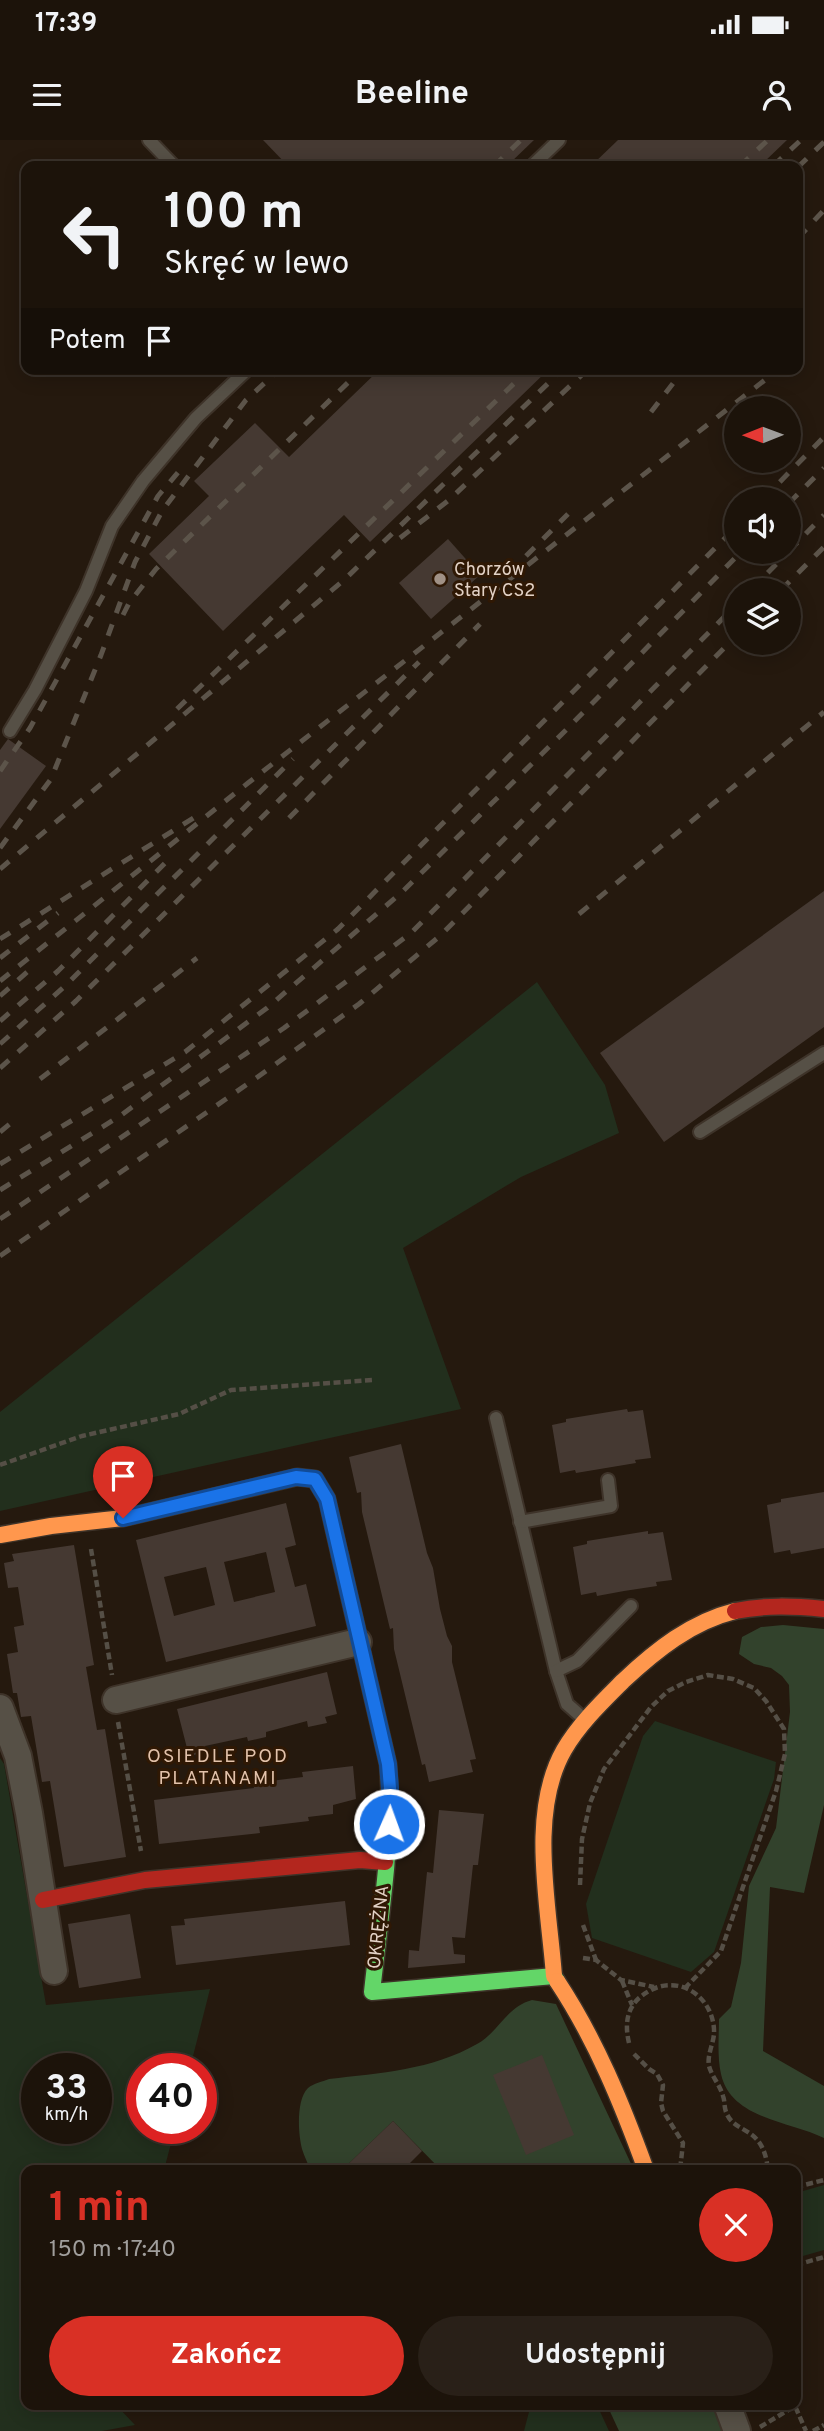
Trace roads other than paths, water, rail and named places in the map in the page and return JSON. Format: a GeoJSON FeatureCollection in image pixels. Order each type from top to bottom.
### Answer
{"type":"FeatureCollection","features":[{"type":"Feature","properties":{"kind":"street","name":"OKRĘŻNA"},"geometry":{"type":"LineString","coordinates":[[0,1535],[123,1518],[296,1477],[315,1479],[327,1499],[388,1764],[390,1788],[385,1862],[372,1992],[554,1976]]}},
{"type":"Feature","properties":{"kind":"street"},"geometry":{"type":"LineString","coordinates":[[644,2165],[599,2050],[578,2010],[554,1976],[542,1833],[544,1811],[554,1770],[568,1742],[584,1719],[657,1648],[700,1622],[757,1606],[790,1604],[824,1609]]}},
{"type":"Feature","properties":{"kind":"street"},"geometry":{"type":"LineString","coordinates":[[116,1700],[358,1642]]}},
{"type":"Feature","properties":{"kind":"street"},"geometry":{"type":"LineString","coordinates":[[0,1708],[18,1756],[54,1971]]}},
{"type":"Feature","properties":{"kind":"street"},"geometry":{"type":"LineString","coordinates":[[43,1900],[145,1880],[360,1860],[385,1862]]}},
{"type":"Feature","properties":{"kind":"street"},"geometry":{"type":"LineString","coordinates":[[729,2410],[737,2431]]}},
{"type":"Feature","properties":{"kind":"lane"},"geometry":{"type":"LineString","coordinates":[[149,140],[169,161]]}},
{"type":"Feature","properties":{"kind":"lane"},"geometry":{"type":"LineString","coordinates":[[537,161],[559,140]]}},
{"type":"Feature","properties":{"kind":"lane"},"geometry":{"type":"LineString","coordinates":[[10,731],[86,591],[112,526],[143,481],[196,418],[242,375]]}},
{"type":"Feature","properties":{"kind":"lane"},"geometry":{"type":"LineString","coordinates":[[700,1132],[824,1053]]}},
{"type":"Feature","properties":{"kind":"lane"},"geometry":{"type":"LineString","coordinates":[[496,1418],[556,1671],[567,1704],[584,1719]]}},
{"type":"Feature","properties":{"kind":"lane"},"geometry":{"type":"LineString","coordinates":[[520,1522],[611,1506],[608,1480]]}},
{"type":"Feature","properties":{"kind":"lane"},"geometry":{"type":"LineString","coordinates":[[556,1671],[577,1661],[631,1605]]}},
{"type":"Feature","properties":{"kind":"railway"},"geometry":{"type":"LineString","coordinates":[[499,161],[521,140]]}},
{"type":"Feature","properties":{"kind":"railway"},"geometry":{"type":"LineString","coordinates":[[745,161],[768,140]]}},
{"type":"Feature","properties":{"kind":"railway"},"geometry":{"type":"LineString","coordinates":[[778,161],[801,140]]}},
{"type":"Feature","properties":{"kind":"railway"},"geometry":{"type":"LineString","coordinates":[[803,162],[824,142]]}},
{"type":"Feature","properties":{"kind":"railway"},"geometry":{"type":"LineString","coordinates":[[803,233],[824,210]]}},
{"type":"Feature","properties":{"kind":"railway"},"geometry":{"type":"LineString","coordinates":[[0,848],[51,779],[135,562],[162,511],[246,400],[273,375]]}},
{"type":"Feature","properties":{"kind":"railway"},"geometry":{"type":"LineString","coordinates":[[123,615],[129,603],[156,569],[356,375]]}},
{"type":"Feature","properties":{"kind":"railway"},"geometry":{"type":"LineString","coordinates":[[177,709],[523,375]]}},
{"type":"Feature","properties":{"kind":"railway"},"geometry":{"type":"LineString","coordinates":[[0,869],[344,580],[557,375]]}},
{"type":"Feature","properties":{"kind":"railway"},"geometry":{"type":"LineString","coordinates":[[400,538],[449,500],[582,375]]}},
{"type":"Feature","properties":{"kind":"railway"},"geometry":{"type":"LineString","coordinates":[[651,412],[679,375]]}},
{"type":"Feature","properties":{"kind":"railway"},"geometry":{"type":"LineString","coordinates":[[0,981],[248,783],[771,375]]}},
{"type":"Feature","properties":{"kind":"railway"},"geometry":{"type":"LineString","coordinates":[[775,487],[824,437]]}},
{"type":"Feature","properties":{"kind":"railway"},"geometry":{"type":"LineString","coordinates":[[801,491],[824,468]]}},
{"type":"Feature","properties":{"kind":"railway"},"geometry":{"type":"LineString","coordinates":[[0,771],[30,728],[158,496],[181,469]]}},
{"type":"Feature","properties":{"kind":"railway"},"geometry":{"type":"LineString","coordinates":[[526,556],[568,514]]}},
{"type":"Feature","properties":{"kind":"railway"},"geometry":{"type":"LineString","coordinates":[[801,539],[824,515]]}},
{"type":"Feature","properties":{"kind":"railway"},"geometry":{"type":"LineString","coordinates":[[0,1164],[185,1052],[338,929],[724,539]]}},
{"type":"Feature","properties":{"kind":"railway"},"geometry":{"type":"LineString","coordinates":[[793,578],[824,547]]}},
{"type":"Feature","properties":{"kind":"railway"},"geometry":{"type":"LineString","coordinates":[[0,1190],[120,1116],[267,1008],[401,893],[729,564]]}},
{"type":"Feature","properties":{"kind":"railway"},"geometry":{"type":"LineString","coordinates":[[763,578],[776,564]]}},
{"type":"Feature","properties":{"kind":"railway"},"geometry":{"type":"LineString","coordinates":[[0,1219],[284,1028],[411,933],[724,617]]}},
{"type":"Feature","properties":{"kind":"railway"},"geometry":{"type":"LineString","coordinates":[[289,818],[480,624]]}},
{"type":"Feature","properties":{"kind":"railway"},"geometry":{"type":"LineString","coordinates":[[0,1256],[359,1004],[441,935],[724,648]]}},
{"type":"Feature","properties":{"kind":"railway"},"geometry":{"type":"LineString","coordinates":[[0,1068],[76,1001],[419,662]]}},
{"type":"Feature","properties":{"kind":"railway"},"geometry":{"type":"LineString","coordinates":[[579,914],[824,712]]}},
{"type":"Feature","properties":{"kind":"railway"},"geometry":{"type":"LineString","coordinates":[[0,1044],[66,985],[293,759]]}},
{"type":"Feature","properties":{"kind":"railway"},"geometry":{"type":"LineString","coordinates":[[0,939],[195,817]]}},
{"type":"Feature","properties":{"kind":"railway"},"geometry":{"type":"LineString","coordinates":[[0,1021],[58,971],[172,856]]}},
{"type":"Feature","properties":{"kind":"railway"},"geometry":{"type":"LineString","coordinates":[[0,958],[58,913]]}},
{"type":"Feature","properties":{"kind":"railway"},"geometry":{"type":"LineString","coordinates":[[40,1079],[197,958]]}},
{"type":"Feature","properties":{"kind":"railway"},"geometry":{"type":"LineString","coordinates":[[0,996],[34,966]]}},
{"type":"Feature","properties":{"kind":"railway"},"geometry":{"type":"LineString","coordinates":[[0,1132],[17,1118]]}},
{"type":"Feature","properties":{"kind":"place","name":"Chorzów Stary CS2"},"geometry":{"type":"Point","coordinates":[440,579]}},
{"type":"Feature","properties":{"kind":"district","name":"OSIEDLE POD PLATANAMI"},"geometry":{"type":"Point","coordinates":[218,1766]}}]}
